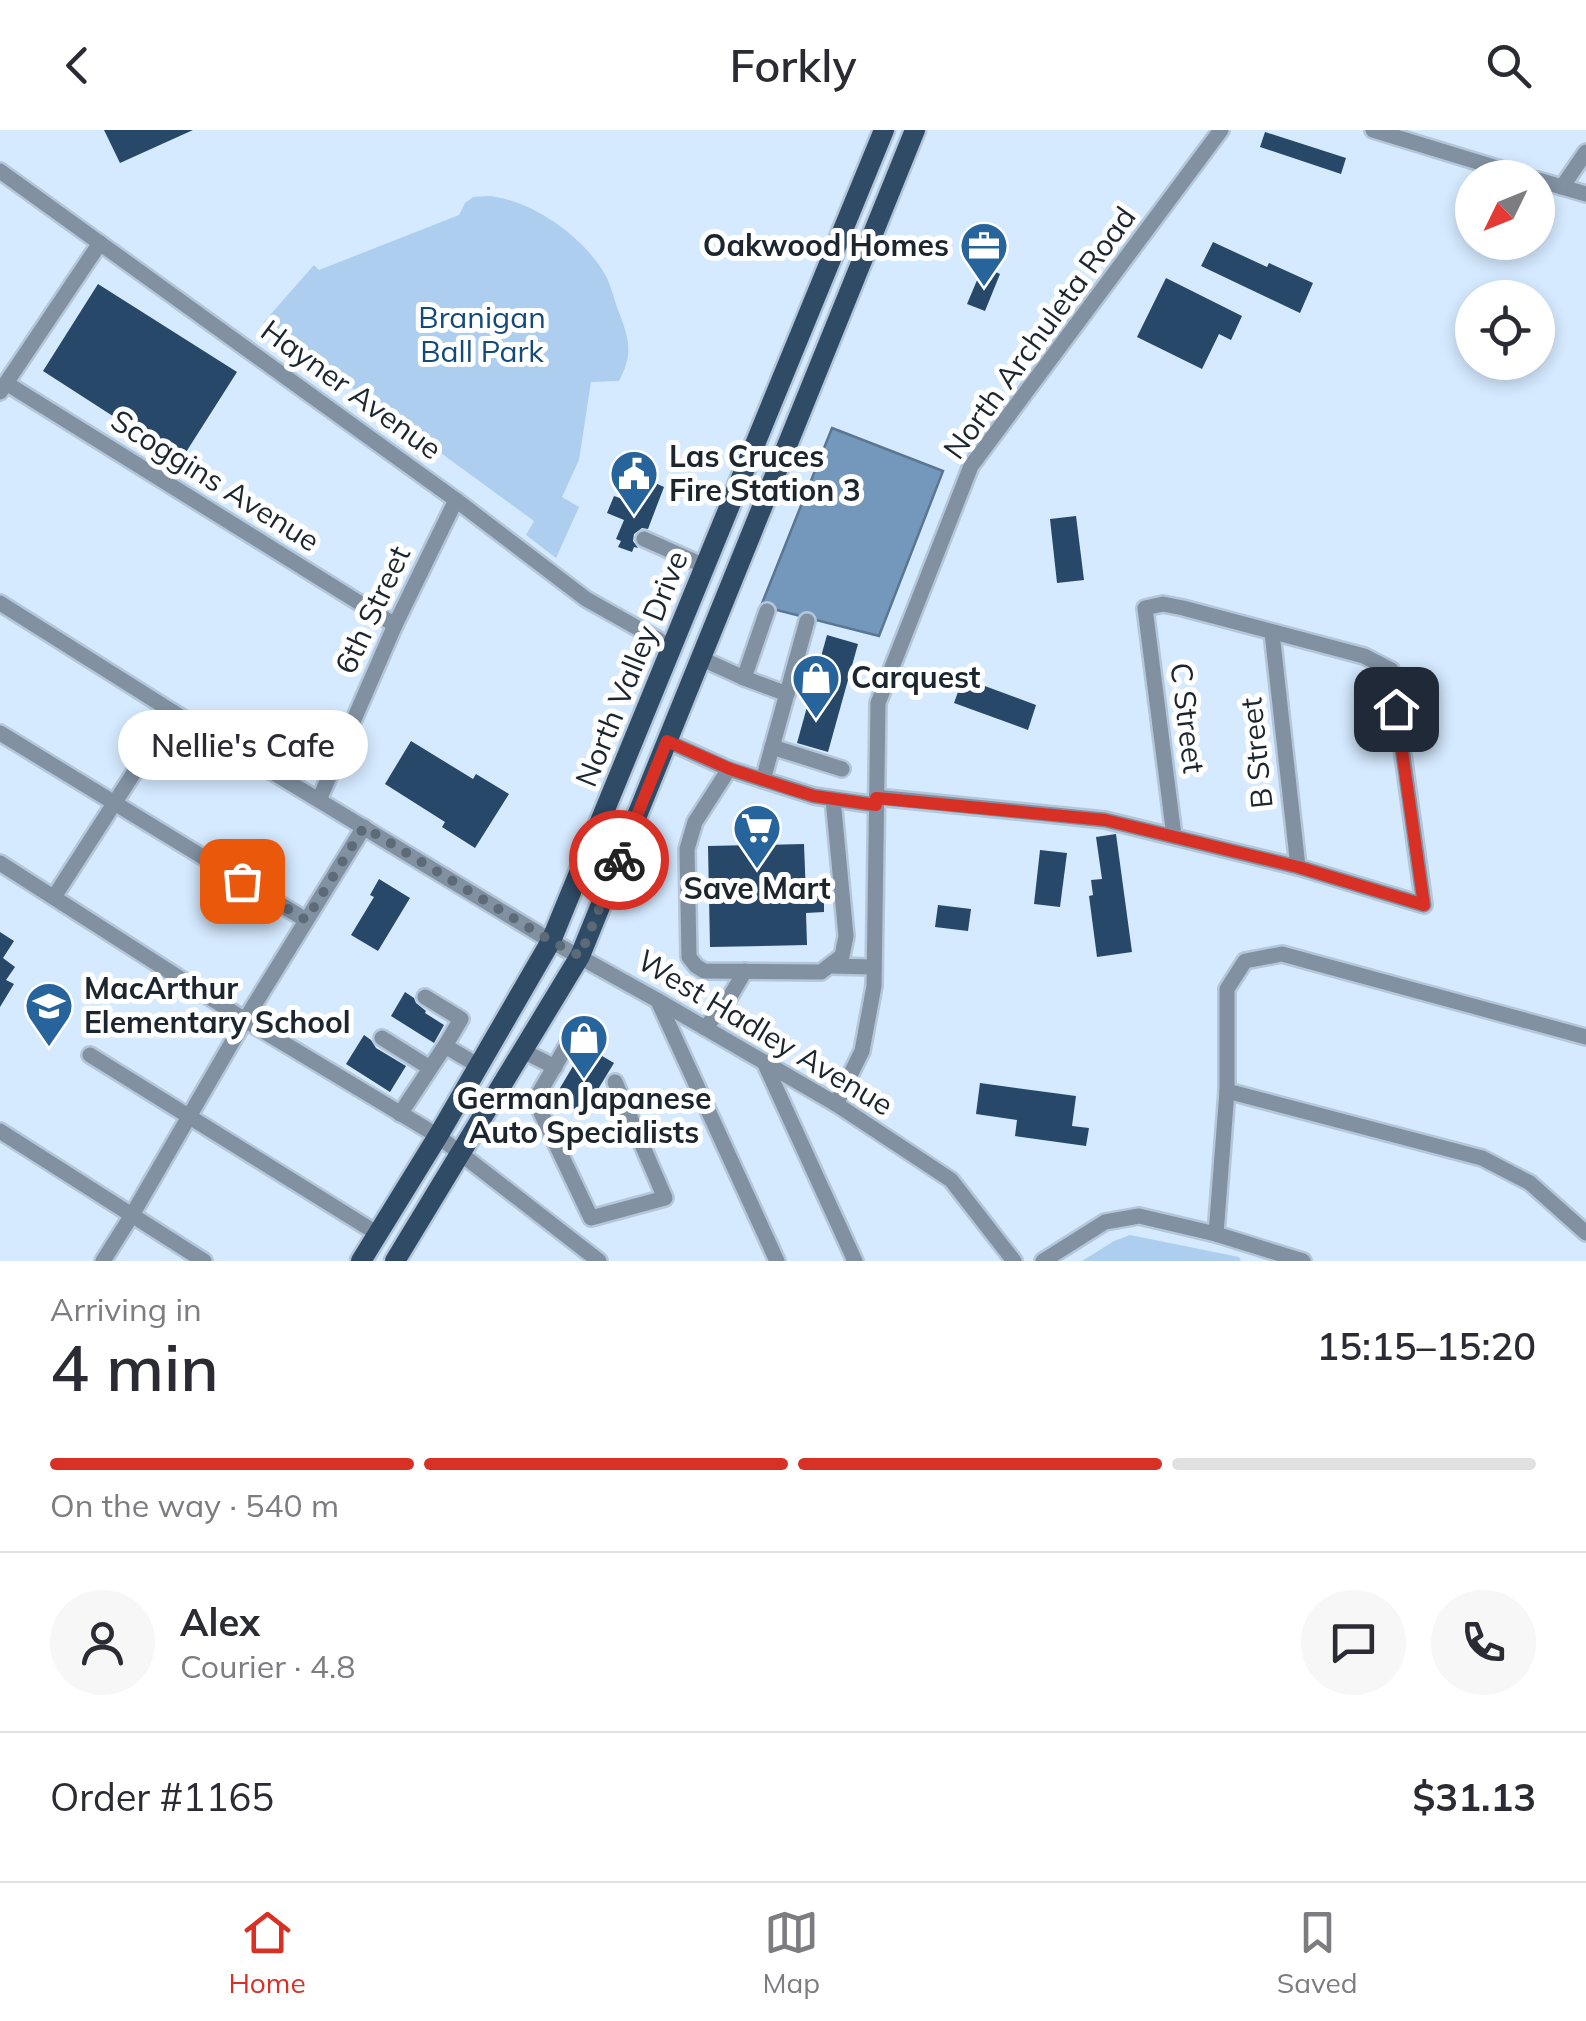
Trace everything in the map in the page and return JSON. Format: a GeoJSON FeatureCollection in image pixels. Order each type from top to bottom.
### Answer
{"type":"FeatureCollection","features":[{"type":"Feature","properties":{"kind":"main road","name":"North Valley Drive"},"geometry":{"type":"LineString","coordinates":[[361,1261],[551,941],[884,130]]}},
{"type":"Feature","properties":{"kind":"main road","name":"North Valley Drive"},"geometry":{"type":"LineString","coordinates":[[395,1261],[580,956],[915,130]]}},
{"type":"Feature","properties":{"kind":"street","name":"North Archuleta Road"},"geometry":{"type":"LineString","coordinates":[[836,1104],[862,1051],[874,986],[878,703],[972,466],[1222,130]]}},
{"type":"Feature","properties":{"kind":"street"},"geometry":{"type":"LineString","coordinates":[[1373,130],[1472,160]]}},
{"type":"Feature","properties":{"kind":"street"},"geometry":{"type":"LineString","coordinates":[[1562,187],[1586,152]]}},
{"type":"Feature","properties":{"kind":"street","name":"Hayner Avenue"},"geometry":{"type":"LineString","coordinates":[[0,170],[456,500],[586,599],[673,648]]}},
{"type":"Feature","properties":{"kind":"street"},"geometry":{"type":"LineString","coordinates":[[1555,185],[1586,194]]}},
{"type":"Feature","properties":{"kind":"street"},"geometry":{"type":"LineString","coordinates":[[3,387],[100,243]]}},
{"type":"Feature","properties":{"kind":"street","name":"Scoggins Avenue"},"geometry":{"type":"LineString","coordinates":[[3,387],[395,626]]}},
{"type":"Feature","properties":{"kind":"street","name":"6th Street"},"geometry":{"type":"LineString","coordinates":[[319,800],[395,626],[456,500]]}},
{"type":"Feature","properties":{"kind":"street"},"geometry":{"type":"LineString","coordinates":[[644,539],[706,567]]}},
{"type":"Feature","properties":{"kind":"street","name":"West Hadley Avenue"},"geometry":{"type":"LineString","coordinates":[[0,603],[551,941],[836,1104],[951,1180],[1014,1261]]}},
{"type":"Feature","properties":{"kind":"street","name":"C Street"},"geometry":{"type":"LineString","coordinates":[[1174,836],[1145,608],[1163,604],[1272,633]]}},
{"type":"Feature","properties":{"kind":"street"},"geometry":{"type":"LineString","coordinates":[[744,678],[767,611]]}},
{"type":"Feature","properties":{"kind":"street"},"geometry":{"type":"LineString","coordinates":[[763,780],[807,621]]}},
{"type":"Feature","properties":{"kind":"street"},"geometry":{"type":"LineString","coordinates":[[667,741],[730,769],[814,796],[1105,820],[1298,867],[1424,905],[1391,670],[1364,656],[1272,633]]}},
{"type":"Feature","properties":{"kind":"street","name":"B Street"},"geometry":{"type":"LineString","coordinates":[[1272,633],[1298,867]]}},
{"type":"Feature","properties":{"kind":"street"},"geometry":{"type":"LineString","coordinates":[[700,658],[787,694]]}},
{"type":"Feature","properties":{"kind":"street"},"geometry":{"type":"LineString","coordinates":[[54,897],[172,712]]}},
{"type":"Feature","properties":{"kind":"street"},"geometry":{"type":"LineString","coordinates":[[0,732],[306,920]]}},
{"type":"Feature","properties":{"kind":"street"},"geometry":{"type":"LineString","coordinates":[[772,747],[842,769]]}},
{"type":"Feature","properties":{"kind":"street"},"geometry":{"type":"LineString","coordinates":[[730,769],[695,822],[687,849],[689,957],[704,970],[821,972],[842,956],[846,936],[833,798]]}},
{"type":"Feature","properties":{"kind":"street"},"geometry":{"type":"LineString","coordinates":[[102,1261],[364,827]]}},
{"type":"Feature","properties":{"kind":"street"},"geometry":{"type":"LineString","coordinates":[[0,863],[244,1020],[438,1136],[599,1261]]}},
{"type":"Feature","properties":{"kind":"street"},"geometry":{"type":"LineString","coordinates":[[1216,1234],[1227,1091],[1228,989],[1246,960],[1282,954],[1586,1038]]}},
{"type":"Feature","properties":{"kind":"street"},"geometry":{"type":"LineString","coordinates":[[832,966],[874,968]]}},
{"type":"Feature","properties":{"kind":"street"},"geometry":{"type":"LineString","coordinates":[[705,1028],[745,971]]}},
{"type":"Feature","properties":{"kind":"street"},"geometry":{"type":"LineString","coordinates":[[400,1114],[461,1020],[425,997]]}},
{"type":"Feature","properties":{"kind":"street"},"geometry":{"type":"LineString","coordinates":[[658,1000],[776,1261]]}},
{"type":"Feature","properties":{"kind":"street"},"geometry":{"type":"LineString","coordinates":[[573,1036],[534,1100],[591,1218],[665,1198],[615,1082]]}},
{"type":"Feature","properties":{"kind":"street"},"geometry":{"type":"LineString","coordinates":[[382,1038],[430,1068]]}},
{"type":"Feature","properties":{"kind":"street"},"geometry":{"type":"LineString","coordinates":[[444,1046],[478,1066]]}},
{"type":"Feature","properties":{"kind":"street"},"geometry":{"type":"LineString","coordinates":[[523,1051],[555,1067]]}},
{"type":"Feature","properties":{"kind":"street"},"geometry":{"type":"LineString","coordinates":[[90,1055],[378,1234]]}},
{"type":"Feature","properties":{"kind":"street"},"geometry":{"type":"LineString","coordinates":[[764,1062],[855,1261]]}},
{"type":"Feature","properties":{"kind":"street"},"geometry":{"type":"LineString","coordinates":[[1227,1091],[1482,1158],[1530,1183],[1586,1233]]}},
{"type":"Feature","properties":{"kind":"street"},"geometry":{"type":"LineString","coordinates":[[0,1131],[204,1261]]}},
{"type":"Feature","properties":{"kind":"street"},"geometry":{"type":"LineString","coordinates":[[1043,1261],[1105,1222],[1139,1216],[1216,1234],[1302,1261]]}},
{"type":"Feature","properties":{"kind":"green space","name":"Branigan Ball Park"},"geometry":{"type":"Polygon","coordinates":[[[493,196],[528,207],[574,238],[607,278],[627,336],[627,361],[619,381],[591,382],[579,460],[562,497],[579,507],[556,558],[526,535],[534,521],[263,323],[314,265],[319,270],[459,215],[473,197],[493,196]]]}},
{"type":"Feature","properties":{"kind":"green space"},"geometry":{"type":"Polygon","coordinates":[[[1130,1235],[1239,1257],[1241,1261],[1082,1261],[1130,1235]]]}},
{"type":"Feature","properties":{"kind":"shaded area"},"geometry":{"type":"Polygon","coordinates":[[[832,428],[943,471],[879,636],[761,606],[832,428]]]}},
{"type":"Feature","properties":{"kind":"building"},"geometry":{"type":"Polygon","coordinates":[[[104,130],[193,130],[120,163],[104,130]]]}},
{"type":"Feature","properties":{"kind":"building"},"geometry":{"type":"Polygon","coordinates":[[[1265,132],[1346,158],[1341,174],[1260,147],[1265,132]]]}},
{"type":"Feature","properties":{"kind":"building"},"geometry":{"type":"Polygon","coordinates":[[[1213,242],[1313,283],[1300,313],[1201,266],[1213,242]]]}},
{"type":"Feature","properties":{"kind":"building","name":"Oakwood Homes"},"geometry":{"type":"Polygon","coordinates":[[[983,266],[1000,274],[985,311],[967,304],[983,266]]]}},
{"type":"Feature","properties":{"kind":"building"},"geometry":{"type":"Polygon","coordinates":[[[1166,278],[1242,316],[1231,340],[1219,334],[1202,369],[1137,337],[1166,278]]]}},
{"type":"Feature","properties":{"kind":"building"},"geometry":{"type":"Polygon","coordinates":[[[98,284],[237,372],[181,460],[43,371],[98,284]]]}},
{"type":"Feature","properties":{"kind":"building","name":"Las Cruces Fire Station 3"},"geometry":{"type":"Polygon","coordinates":[[[653,482],[664,487],[648,529],[634,534],[638,548],[634,547],[632,552],[618,547],[621,541],[616,539],[624,520],[607,513],[614,496],[631,502],[634,495],[646,500],[653,482]]]}},
{"type":"Feature","properties":{"kind":"building"},"geometry":{"type":"Polygon","coordinates":[[[1076,516],[1084,580],[1057,583],[1050,519],[1076,516]]]}},
{"type":"Feature","properties":{"kind":"building"},"geometry":{"type":"Polygon","coordinates":[[[827,635],[858,644],[828,752],[797,743],[827,635]]]}},
{"type":"Feature","properties":{"kind":"building"},"geometry":{"type":"Polygon","coordinates":[[[963,678],[1036,705],[1028,730],[954,703],[963,678]]]}},
{"type":"Feature","properties":{"kind":"building"},"geometry":{"type":"Polygon","coordinates":[[[313,710],[338,724],[315,768],[288,751],[313,710]]]}},
{"type":"Feature","properties":{"kind":"building"},"geometry":{"type":"Polygon","coordinates":[[[411,741],[473,779],[476,774],[509,794],[475,848],[442,827],[445,822],[385,784],[411,741]]]}},
{"type":"Feature","properties":{"kind":"building"},"geometry":{"type":"Polygon","coordinates":[[[1116,834],[1132,952],[1097,957],[1089,896],[1093,895],[1091,880],[1102,879],[1096,837],[1116,834]]]}},
{"type":"Feature","properties":{"kind":"building","name":"Save Mart"},"geometry":{"type":"Polygon","coordinates":[[[804,844],[806,896],[824,896],[824,912],[806,913],[807,945],[710,947],[708,846],[804,844]]]}},
{"type":"Feature","properties":{"kind":"building"},"geometry":{"type":"Polygon","coordinates":[[[1040,850],[1067,853],[1060,907],[1034,904],[1040,850]]]}},
{"type":"Feature","properties":{"kind":"building"},"geometry":{"type":"Polygon","coordinates":[[[379,879],[410,898],[378,951],[351,935],[374,897],[370,895],[379,879]]]}},
{"type":"Feature","properties":{"kind":"building"},"geometry":{"type":"Polygon","coordinates":[[[938,905],[971,909],[968,931],[935,927],[938,905]]]}},
{"type":"Feature","properties":{"kind":"building"},"geometry":{"type":"Polygon","coordinates":[[[0,932],[14,941],[3,958],[15,967],[6,980],[14,984],[0,1007],[0,932]]]}},
{"type":"Feature","properties":{"kind":"building"},"geometry":{"type":"Polygon","coordinates":[[[405,992],[425,1013],[444,1025],[434,1043],[391,1016],[405,992]]]}},
{"type":"Feature","properties":{"kind":"building"},"geometry":{"type":"Polygon","coordinates":[[[364,1035],[376,1048],[406,1066],[390,1092],[346,1064],[364,1035]]]}},
{"type":"Feature","properties":{"kind":"building","name":"German Japanese Auto Specialists"},"geometry":{"type":"Polygon","coordinates":[[[585,1046],[614,1063],[583,1114],[554,1098],[585,1046]]]}},
{"type":"Feature","properties":{"kind":"building"},"geometry":{"type":"Polygon","coordinates":[[[980,1083],[1076,1096],[1072,1126],[1089,1128],[1086,1146],[1015,1136],[1017,1120],[976,1114],[980,1083]]]}},
{"type":"Feature","properties":{"kind":"way so far"},"geometry":{"type":"LineString","coordinates":[[242,881],[306,920],[364,827],[580,956],[619,860]]}},
{"type":"Feature","properties":{"kind":"place","name":"Oakwood Homes"},"geometry":{"type":"Point","coordinates":[984,288]}},
{"type":"Feature","properties":{"kind":"place","name":"Las Cruces Fire Station 3"},"geometry":{"type":"Point","coordinates":[634,516]}},
{"type":"Feature","properties":{"kind":"place","name":"Carquest"},"geometry":{"type":"Point","coordinates":[816,720]}},
{"type":"Feature","properties":{"kind":"place","name":"Save Mart"},"geometry":{"type":"Point","coordinates":[757,870]}},
{"type":"Feature","properties":{"kind":"place","name":"Nellie's Cafe"},"geometry":{"type":"Point","coordinates":[242,881]}},
{"type":"Feature","properties":{"kind":"place","name":"MacArthur Elementary School"},"geometry":{"type":"Point","coordinates":[49,1048]}},
{"type":"Feature","properties":{"kind":"place","name":"German Japanese Auto Specialists"},"geometry":{"type":"Point","coordinates":[584,1080]}},
{"type":"Feature","properties":{"kind":"route"},"geometry":{"type":"LineString","coordinates":[[619,860],[667,741],[730,769],[814,796],[876,805],[876,798],[1105,820],[1298,867],[1424,905],[1396,709]]}}]}
